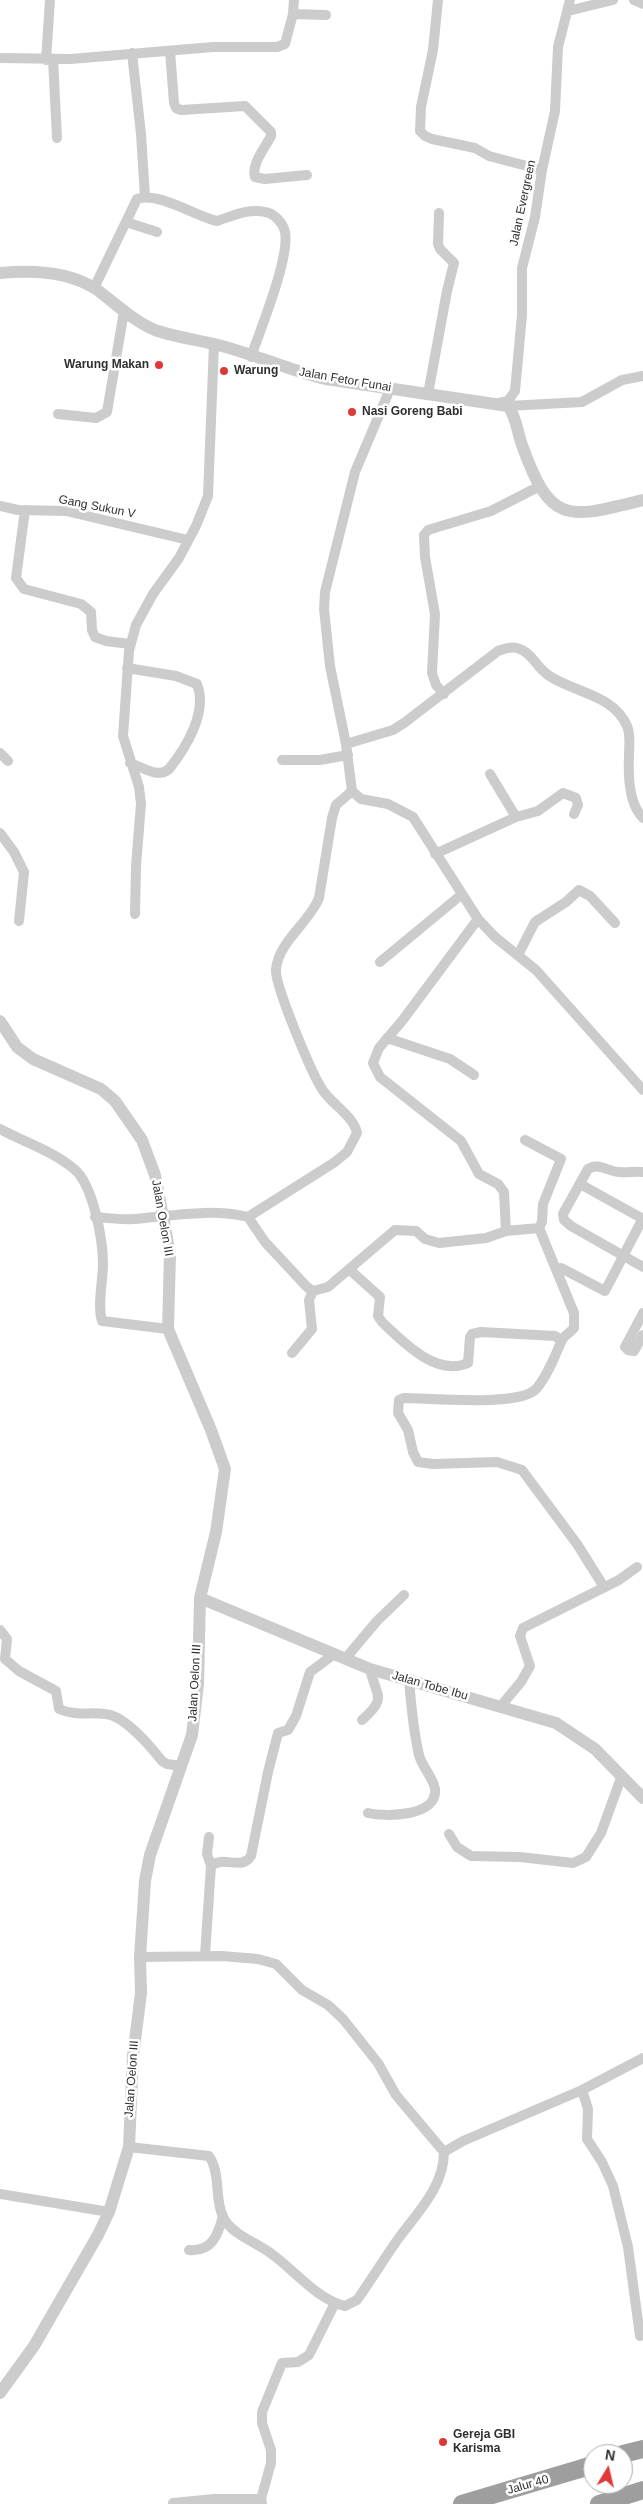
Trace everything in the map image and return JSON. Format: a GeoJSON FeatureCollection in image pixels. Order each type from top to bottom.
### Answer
{"type":"FeatureCollection","features":[{"type":"Feature","properties":{"kind":"highway","name":"Jalur 40"},"geometry":{"type":"LineString","coordinates":[[462,2504],[583,2468]]}},
{"type":"Feature","properties":{"kind":"highway"},"geometry":{"type":"LineString","coordinates":[[599,2504],[643,2490]]}},
{"type":"Feature","properties":{"kind":"street"},"geometry":{"type":"LineString","coordinates":[[50,0],[50,59],[57,138]]}},
{"type":"Feature","properties":{"kind":"street"},"geometry":{"type":"LineString","coordinates":[[0,58],[50,59],[212,47],[277,47],[285,44],[293,14],[294,0]]}},
{"type":"Feature","properties":{"kind":"street"},"geometry":{"type":"LineString","coordinates":[[438,0],[433,50],[421,107],[420,131],[432,140],[475,148],[489,156],[542,170]]}},
{"type":"Feature","properties":{"kind":"street","name":"Jalan Evergreen"},"geometry":{"type":"LineString","coordinates":[[503,405],[515,391],[522,315],[522,268],[535,217],[542,170],[555,111],[558,47],[570,0]]}},
{"type":"Feature","properties":{"kind":"street"},"geometry":{"type":"LineString","coordinates":[[634,0],[643,4]]}},
{"type":"Feature","properties":{"kind":"street"},"geometry":{"type":"LineString","coordinates":[[568,11],[608,1]]}},
{"type":"Feature","properties":{"kind":"street"},"geometry":{"type":"LineString","coordinates":[[293,14],[326,16]]}},
{"type":"Feature","properties":{"kind":"street"},"geometry":{"type":"LineString","coordinates":[[170,51],[176,108],[181,110],[245,106],[271,132],[271,136],[255,164],[253,172],[255,177],[265,179],[307,176]]}},
{"type":"Feature","properties":{"kind":"street"},"geometry":{"type":"LineString","coordinates":[[132,53],[141,134],[145,196]]}},
{"type":"Feature","properties":{"kind":"street"},"geometry":{"type":"LineString","coordinates":[[94,288],[135,200],[145,196],[179,205],[214,221],[251,210],[267,212],[279,220],[285,232],[285,246],[277,283],[251,357]]}},
{"type":"Feature","properties":{"kind":"street"},"geometry":{"type":"LineString","coordinates":[[428,394],[454,263],[440,249],[438,244],[439,213]]}},
{"type":"Feature","properties":{"kind":"street"},"geometry":{"type":"LineString","coordinates":[[126,222],[157,232]]}},
{"type":"Feature","properties":{"kind":"street","name":"Jalan Fetor Funai"},"geometry":{"type":"LineString","coordinates":[[0,273],[24,271],[50,273],[77,280],[94,288],[152,329],[170,336],[214,344],[326,379],[503,405]]}},
{"type":"Feature","properties":{"kind":"street"},"geometry":{"type":"LineString","coordinates":[[58,414],[96,418],[107,412],[124,311]]}},
{"type":"Feature","properties":{"kind":"street"},"geometry":{"type":"LineString","coordinates":[[135,914],[136,866],[141,804],[139,787],[123,736],[130,644],[136,625],[153,594],[188,540],[205,504],[210,488],[214,344]]}},
{"type":"Feature","properties":{"kind":"street"},"geometry":{"type":"LineString","coordinates":[[503,405],[582,402],[622,380],[643,376]]}},
{"type":"Feature","properties":{"kind":"street"},"geometry":{"type":"LineString","coordinates":[[390,389],[355,472],[325,592],[324,608],[330,666],[346,744],[352,791],[361,799],[388,804],[413,817],[478,919],[536,970],[643,1090]]}},
{"type":"Feature","properties":{"kind":"street"},"geometry":{"type":"LineString","coordinates":[[503,405],[513,413],[522,446],[540,486],[548,499],[558,507],[576,514],[643,500]]}},
{"type":"Feature","properties":{"kind":"street"},"geometry":{"type":"LineString","coordinates":[[444,694],[436,685],[432,673],[435,614],[425,557],[424,535],[428,530],[491,512],[540,486]]}},
{"type":"Feature","properties":{"kind":"street","name":"Gang Sukun V"},"geometry":{"type":"LineString","coordinates":[[0,506],[89,515],[188,540]]}},
{"type":"Feature","properties":{"kind":"street"},"geometry":{"type":"LineString","coordinates":[[25,510],[16,578],[18,584],[24,589],[81,604],[91,612],[92,630],[95,637],[106,641],[130,644]]}},
{"type":"Feature","properties":{"kind":"street"},"geometry":{"type":"LineString","coordinates":[[346,744],[393,730],[444,694],[498,652],[510,647],[525,652],[535,659],[546,674],[559,682],[611,705],[628,726],[632,791],[636,809],[643,818]]}},
{"type":"Feature","properties":{"kind":"street"},"geometry":{"type":"LineString","coordinates":[[128,668],[186,678],[197,684],[199,694],[194,728],[169,769],[165,773],[157,774],[130,763]]}},
{"type":"Feature","properties":{"kind":"street"},"geometry":{"type":"LineString","coordinates":[[0,753],[8,761]]}},
{"type":"Feature","properties":{"kind":"street"},"geometry":{"type":"LineString","coordinates":[[282,760],[320,760],[348,756]]}},
{"type":"Feature","properties":{"kind":"street"},"geometry":{"type":"LineString","coordinates":[[490,774],[516,817]]}},
{"type":"Feature","properties":{"kind":"street"},"geometry":{"type":"LineString","coordinates":[[248,1217],[335,1162],[347,1152],[357,1133],[353,1123],[322,1089],[287,1008],[276,975],[276,968],[286,945],[316,906],[336,805],[352,791]]}},
{"type":"Feature","properties":{"kind":"street"},"geometry":{"type":"LineString","coordinates":[[435,854],[516,817],[538,811],[563,793],[576,798],[578,804],[574,814]]}},
{"type":"Feature","properties":{"kind":"street"},"geometry":{"type":"LineString","coordinates":[[0,833],[14,852],[24,872],[19,921]]}},
{"type":"Feature","properties":{"kind":"street"},"geometry":{"type":"LineString","coordinates":[[518,955],[535,922],[580,890],[590,896],[615,922]]}},
{"type":"Feature","properties":{"kind":"street"},"geometry":{"type":"LineString","coordinates":[[380,962],[461,895]]}},
{"type":"Feature","properties":{"kind":"street"},"geometry":{"type":"LineString","coordinates":[[478,919],[373,1059],[374,1069],[394,1089],[462,1141],[479,1174],[502,1187],[504,1192],[506,1231]]}},
{"type":"Feature","properties":{"kind":"street","name":"Jalan Oelon III"},"geometry":{"type":"LineString","coordinates":[[0,1021],[17,1047],[33,1059],[87,1081],[101,1089],[115,1101],[142,1140],[155,1175],[170,1264],[168,1329],[211,1430],[225,1469],[216,1532],[200,1598],[196,1702],[192,1734],[150,1855],[145,1881],[140,1958],[141,1992],[133,2056],[128,2147],[109,2212],[34,2346],[0,2394]]}},
{"type":"Feature","properties":{"kind":"street"},"geometry":{"type":"LineString","coordinates":[[387,1038],[450,1059],[474,1075]]}},
{"type":"Feature","properties":{"kind":"street"},"geometry":{"type":"LineString","coordinates":[[0,1128],[47,1152],[75,1170],[89,1194],[103,1262],[101,1320],[168,1329]]}},
{"type":"Feature","properties":{"kind":"street"},"geometry":{"type":"LineString","coordinates":[[525,1140],[562,1159],[542,1204],[542,1222],[539,1228],[574,1313],[574,1328],[561,1340],[538,1388],[530,1393],[502,1399],[459,1401],[404,1398],[399,1400],[397,1410],[408,1430],[413,1452],[420,1463],[497,1462],[522,1470],[577,1544],[604,1587]]}},
{"type":"Feature","properties":{"kind":"street"},"geometry":{"type":"LineString","coordinates":[[643,1172],[618,1172],[602,1166],[592,1166],[565,1207],[564,1220],[643,1267]]}},
{"type":"Feature","properties":{"kind":"street"},"geometry":{"type":"LineString","coordinates":[[561,1268],[606,1291],[643,1219],[580,1184]]}},
{"type":"Feature","properties":{"kind":"street"},"geometry":{"type":"LineString","coordinates":[[95,1217],[134,1219],[162,1215],[237,1214],[248,1217],[265,1242],[313,1291],[328,1287],[396,1230],[408,1229],[416,1231],[425,1239],[439,1243],[486,1238],[506,1231],[539,1228]]}},
{"type":"Feature","properties":{"kind":"street"},"geometry":{"type":"LineString","coordinates":[[350,1270],[380,1297],[378,1316],[382,1322],[430,1361],[450,1365],[468,1363],[470,1337],[472,1334],[481,1332],[555,1336],[561,1340]]}},
{"type":"Feature","properties":{"kind":"street"},"geometry":{"type":"LineString","coordinates":[[292,1353],[312,1329],[309,1300],[313,1291]]}},
{"type":"Feature","properties":{"kind":"street"},"geometry":{"type":"LineString","coordinates":[[643,1313],[625,1347],[628,1350],[634,1351],[643,1335]]}},
{"type":"Feature","properties":{"kind":"street"},"geometry":{"type":"LineString","coordinates":[[500,1707],[521,1682],[530,1666],[520,1636],[523,1628],[619,1580],[637,1567]]}},
{"type":"Feature","properties":{"kind":"street"},"geometry":{"type":"LineString","coordinates":[[211,1866],[219,1862],[242,1864],[249,1860],[278,1732],[288,1730],[296,1716],[310,1672],[338,1657],[404,1595]]}},
{"type":"Feature","properties":{"kind":"street","name":"Jalan Tobe Ibu"},"geometry":{"type":"LineString","coordinates":[[200,1598],[370,1669],[556,1723],[574,1733],[595,1749],[621,1778],[643,1798]]}},
{"type":"Feature","properties":{"kind":"street"},"geometry":{"type":"LineString","coordinates":[[0,1630],[7,1639],[5,1659],[19,1671],[56,1691],[59,1709],[68,1713],[117,1716],[162,1761],[167,1764],[182,1766]]}},
{"type":"Feature","properties":{"kind":"street"},"geometry":{"type":"LineString","coordinates":[[362,1720],[377,1706],[380,1698],[370,1669]]}},
{"type":"Feature","properties":{"kind":"street"},"geometry":{"type":"LineString","coordinates":[[368,1813],[383,1815],[412,1813],[430,1804],[434,1796],[432,1782],[420,1757],[408,1679]]}},
{"type":"Feature","properties":{"kind":"street"},"geometry":{"type":"LineString","coordinates":[[449,1834],[457,1847],[470,1856],[520,1857],[573,1863],[586,1857],[601,1833],[621,1778]]}},
{"type":"Feature","properties":{"kind":"street"},"geometry":{"type":"LineString","coordinates":[[206,1955],[211,1866],[207,1854],[209,1837]]}},
{"type":"Feature","properties":{"kind":"street"},"geometry":{"type":"LineString","coordinates":[[140,1958],[206,1955],[267,1960],[282,1969],[302,1990],[336,2011],[378,2063],[396,2095],[444,2152],[442,2169],[436,2186],[357,2300],[348,2306],[335,2303],[273,2254],[232,2228],[223,2216]]}},
{"type":"Feature","properties":{"kind":"street"},"geometry":{"type":"LineString","coordinates":[[444,2152],[582,2090],[643,2058]]}},
{"type":"Feature","properties":{"kind":"street"},"geometry":{"type":"LineString","coordinates":[[582,2090],[588,2109],[587,2139],[610,2178],[628,2246],[640,2336]]}},
{"type":"Feature","properties":{"kind":"street"},"geometry":{"type":"LineString","coordinates":[[128,2147],[209,2156],[214,2166],[223,2216],[217,2238],[204,2248],[189,2250]]}},
{"type":"Feature","properties":{"kind":"street"},"geometry":{"type":"LineString","coordinates":[[0,2194],[109,2212]]}},
{"type":"Feature","properties":{"kind":"street"},"geometry":{"type":"LineString","coordinates":[[174,2503],[214,2499],[262,2502],[271,2463],[270,2450],[262,2423],[263,2406],[282,2363],[298,2362],[309,2355],[335,2303]]}},
{"type":"Feature","properties":{"kind":"place","name":"Warung Makan"},"geometry":{"type":"Point","coordinates":[159,365]}},
{"type":"Feature","properties":{"kind":"place","name":"Warung"},"geometry":{"type":"Point","coordinates":[224,371]}},
{"type":"Feature","properties":{"kind":"place","name":"Nasi Goreng Babi"},"geometry":{"type":"Point","coordinates":[352,412]}},
{"type":"Feature","properties":{"kind":"place","name":"Gereja GBI Karisma"},"geometry":{"type":"Point","coordinates":[443,2442]}}]}
